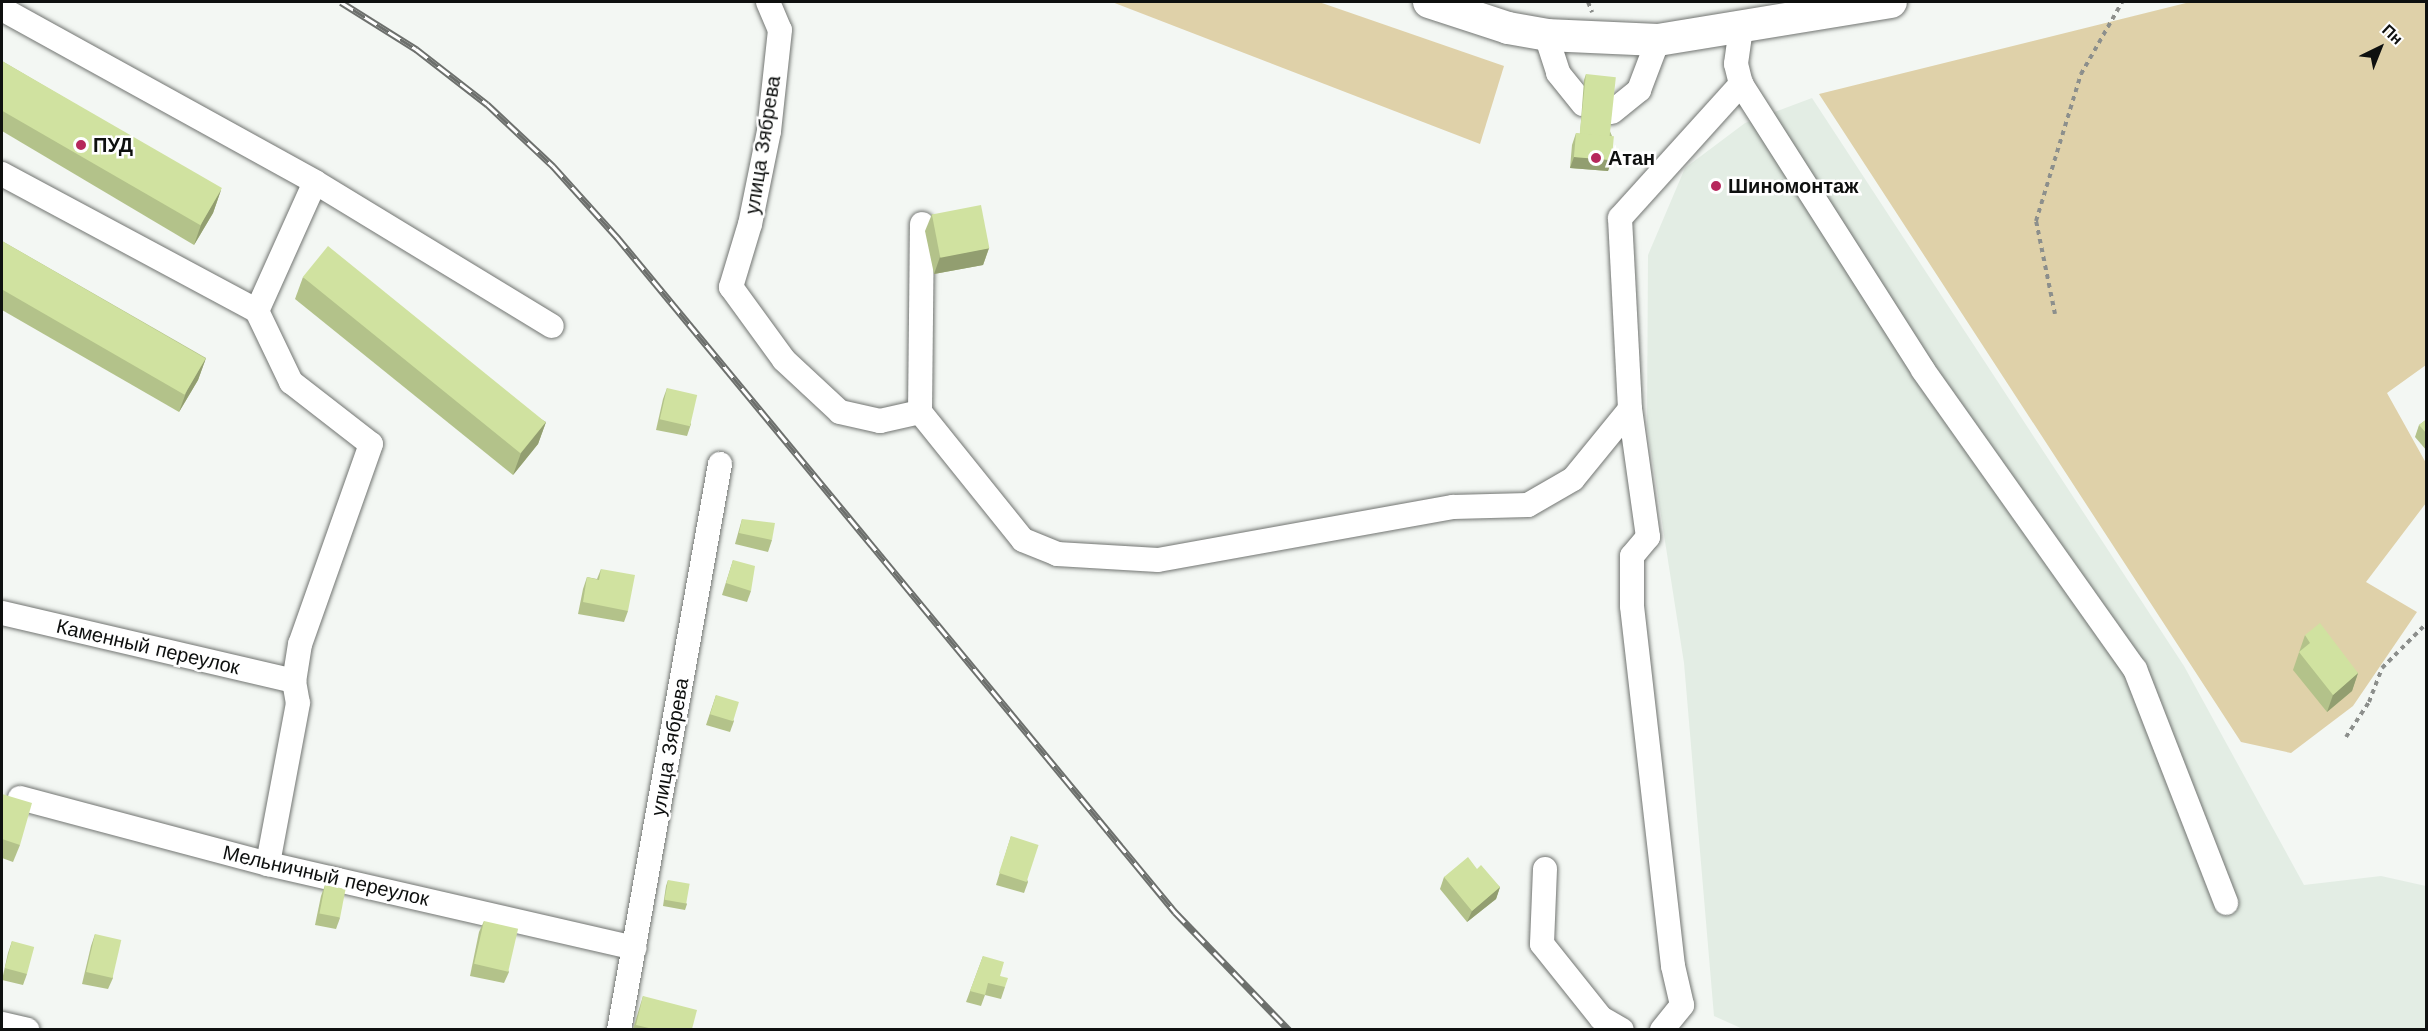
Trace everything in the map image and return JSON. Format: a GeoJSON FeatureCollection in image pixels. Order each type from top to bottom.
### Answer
{"type":"FeatureCollection","features":[{"type":"Feature","properties":{"kind":"main road"},"geometry":{"type":"LineString","coordinates":[[1429,2],[1508,28],[1546,35],[1658,40],[1892,2]]}},
{"type":"Feature","properties":{"kind":"street","name":"улица Зябрева"},"geometry":{"type":"LineString","coordinates":[[768,2],[780,30],[769,131],[750,224],[730,288],[784,360],[840,412],[879,421],[920,412]]}},
{"type":"Feature","properties":{"kind":"street"},"geometry":{"type":"LineString","coordinates":[[2,9],[315,182],[552,326]]}},
{"type":"Feature","properties":{"kind":"street"},"geometry":{"type":"LineString","coordinates":[[1741,28],[1736,64],[1741,84],[1923,370],[2135,669],[2226,903]]}},
{"type":"Feature","properties":{"kind":"street"},"geometry":{"type":"LineString","coordinates":[[1546,35],[1558,73],[1582,104]]}},
{"type":"Feature","properties":{"kind":"street"},"geometry":{"type":"LineString","coordinates":[[1612,112],[1639,90],[1658,40]]}},
{"type":"Feature","properties":{"kind":"street"},"geometry":{"type":"LineString","coordinates":[[1662,1029],[1682,1005],[1673,966],[1632,606],[1632,556],[1648,537],[1630,409],[1620,218],[1741,84]]}},
{"type":"Feature","properties":{"kind":"street"},"geometry":{"type":"LineString","coordinates":[[2,174],[256,311],[291,382],[371,444],[300,644],[294,681],[298,703],[268,864]]}},
{"type":"Feature","properties":{"kind":"street"},"geometry":{"type":"LineString","coordinates":[[256,311],[315,182]]}},
{"type":"Feature","properties":{"kind":"street"},"geometry":{"type":"LineString","coordinates":[[922,225],[920,412],[1023,540],[1057,554],[1158,560],[1453,507],[1528,505],[1573,478],[1630,409]]}},
{"type":"Feature","properties":{"kind":"street","name":"улица Зябрева"},"geometry":{"type":"LineString","coordinates":[[619,1029],[720,464]]}},
{"type":"Feature","properties":{"kind":"street","name":"Каменный переулок"},"geometry":{"type":"LineString","coordinates":[[2,613],[294,681]]}},
{"type":"Feature","properties":{"kind":"street","name":"Мельничный переулок"},"geometry":{"type":"LineString","coordinates":[[20,798],[268,864],[634,948]]}},
{"type":"Feature","properties":{"kind":"street"},"geometry":{"type":"LineString","coordinates":[[1545,868],[1542,944],[1601,1018],[1622,1029]]}},
{"type":"Feature","properties":{"kind":"street"},"geometry":{"type":"LineString","coordinates":[[2,1024],[27,1029]]}},
{"type":"Feature","properties":{"kind":"path"},"geometry":{"type":"LineString","coordinates":[[2055,314],[2036,221],[2081,74],[2122,2]]}},
{"type":"Feature","properties":{"kind":"path"},"geometry":{"type":"LineString","coordinates":[[2346,736],[2368,702],[2382,668],[2427,624]]}},
{"type":"Feature","properties":{"kind":"shaded area"},"geometry":{"type":"Polygon","coordinates":[[[1112,2],[1319,2],[1504,66],[1480,144],[1112,2]]]}},
{"type":"Feature","properties":{"kind":"shaded area"},"geometry":{"type":"Polygon","coordinates":[[[2190,2],[2424,2],[2426,5],[2426,365],[2387,393],[2426,463],[2426,503],[2366,582],[2417,612],[2353,706],[2291,753],[2241,742],[1819,94],[2190,2]]]}},
{"type":"Feature","properties":{"kind":"shaded area"},"geometry":{"type":"Polygon","coordinates":[[[1812,98],[2184,666],[2304,885],[2381,876],[2426,886],[2426,1029],[1745,1030],[1714,1016],[1684,663],[1647,426],[1648,255],[1685,168],[1745,123],[1812,98]]]}},
{"type":"Feature","properties":{"kind":"building"},"geometry":{"type":"Polygon","coordinates":[[[2,61],[222,188],[200,225],[2,111],[2,61]]]}},
{"type":"Feature","properties":{"kind":"building"},"geometry":{"type":"Polygon","coordinates":[[[1586,74],[1616,77],[1610,137],[1580,134],[1586,74]]]}},
{"type":"Feature","properties":{"kind":"building"},"geometry":{"type":"Polygon","coordinates":[[[1576,133],[1614,136],[1612,160],[1574,157],[1576,133]]]}},
{"type":"Feature","properties":{"kind":"building"},"geometry":{"type":"Polygon","coordinates":[[[981,205],[989,248],[940,258],[932,215],[981,205]]]}},
{"type":"Feature","properties":{"kind":"building"},"geometry":{"type":"Polygon","coordinates":[[[2,241],[206,358],[185,395],[2,289],[2,241]]]}},
{"type":"Feature","properties":{"kind":"building"},"geometry":{"type":"Polygon","coordinates":[[[328,246],[546,422],[520,453],[303,277],[328,246]]]}},
{"type":"Feature","properties":{"kind":"building"},"geometry":{"type":"Polygon","coordinates":[[[667,388],[697,395],[690,426],[660,419],[667,388]]]}},
{"type":"Feature","properties":{"kind":"building"},"geometry":{"type":"Polygon","coordinates":[[[2427,419],[2427,434],[2419,425],[2427,419]]]}},
{"type":"Feature","properties":{"kind":"building"},"geometry":{"type":"Polygon","coordinates":[[[742,519],[775,523],[772,540],[739,533],[742,519]]]}},
{"type":"Feature","properties":{"kind":"building"},"geometry":{"type":"Polygon","coordinates":[[[733,560],[755,566],[751,591],[726,583],[733,560]]]}},
{"type":"Feature","properties":{"kind":"building"},"geometry":{"type":"Polygon","coordinates":[[[601,569],[635,575],[628,611],[583,602],[587,577],[599,580],[601,569]]]}},
{"type":"Feature","properties":{"kind":"building"},"geometry":{"type":"Polygon","coordinates":[[[2320,623],[2358,673],[2333,695],[2299,652],[2310,643],[2305,635],[2320,623]]]}},
{"type":"Feature","properties":{"kind":"building"},"geometry":{"type":"Polygon","coordinates":[[[716,695],[739,702],[733,721],[710,714],[716,695]]]}},
{"type":"Feature","properties":{"kind":"building"},"geometry":{"type":"Polygon","coordinates":[[[2,794],[32,803],[20,845],[2,839],[2,794]]]}},
{"type":"Feature","properties":{"kind":"building"},"geometry":{"type":"Polygon","coordinates":[[[1011,836],[1039,845],[1027,882],[999,873],[1011,836]]]}},
{"type":"Feature","properties":{"kind":"building"},"geometry":{"type":"Polygon","coordinates":[[[1468,857],[1477,869],[1481,865],[1500,887],[1472,911],[1444,877],[1468,857]]]}},
{"type":"Feature","properties":{"kind":"building"},"geometry":{"type":"Polygon","coordinates":[[[668,880],[690,884],[686,904],[665,900],[668,880]]]}},
{"type":"Feature","properties":{"kind":"building"},"geometry":{"type":"Polygon","coordinates":[[[325,885],[346,889],[340,917],[319,913],[325,885]]]}},
{"type":"Feature","properties":{"kind":"building"},"geometry":{"type":"Polygon","coordinates":[[[484,921],[518,929],[508,972],[474,964],[484,921]]]}},
{"type":"Feature","properties":{"kind":"building"},"geometry":{"type":"Polygon","coordinates":[[[95,934],[121,940],[113,978],[86,972],[95,934]]]}},
{"type":"Feature","properties":{"kind":"building"},"geometry":{"type":"Polygon","coordinates":[[[12,941],[34,947],[27,974],[5,968],[12,941]]]}},
{"type":"Feature","properties":{"kind":"building"},"geometry":{"type":"Polygon","coordinates":[[[983,956],[1004,962],[1000,976],[1008,978],[1005,987],[988,983],[985,995],[970,991],[983,956]]]}},
{"type":"Feature","properties":{"kind":"building"},"geometry":{"type":"Polygon","coordinates":[[[643,996],[697,1010],[692,1029],[653,1029],[636,1025],[643,996]]]}},
{"type":"Feature","properties":{"kind":"railway"},"geometry":{"type":"LineString","coordinates":[[341,2],[416,49],[487,104],[553,166],[617,237],[1175,912],[1289,1030]]}},
{"type":"Feature","properties":{"kind":"place","name":"ПУД"},"geometry":{"type":"Point","coordinates":[81,145]}},
{"type":"Feature","properties":{"kind":"place","name":"Атан"},"geometry":{"type":"Point","coordinates":[1596,158]}},
{"type":"Feature","properties":{"kind":"place","name":"Шиномонтаж"},"geometry":{"type":"Point","coordinates":[1716,186]}}]}
